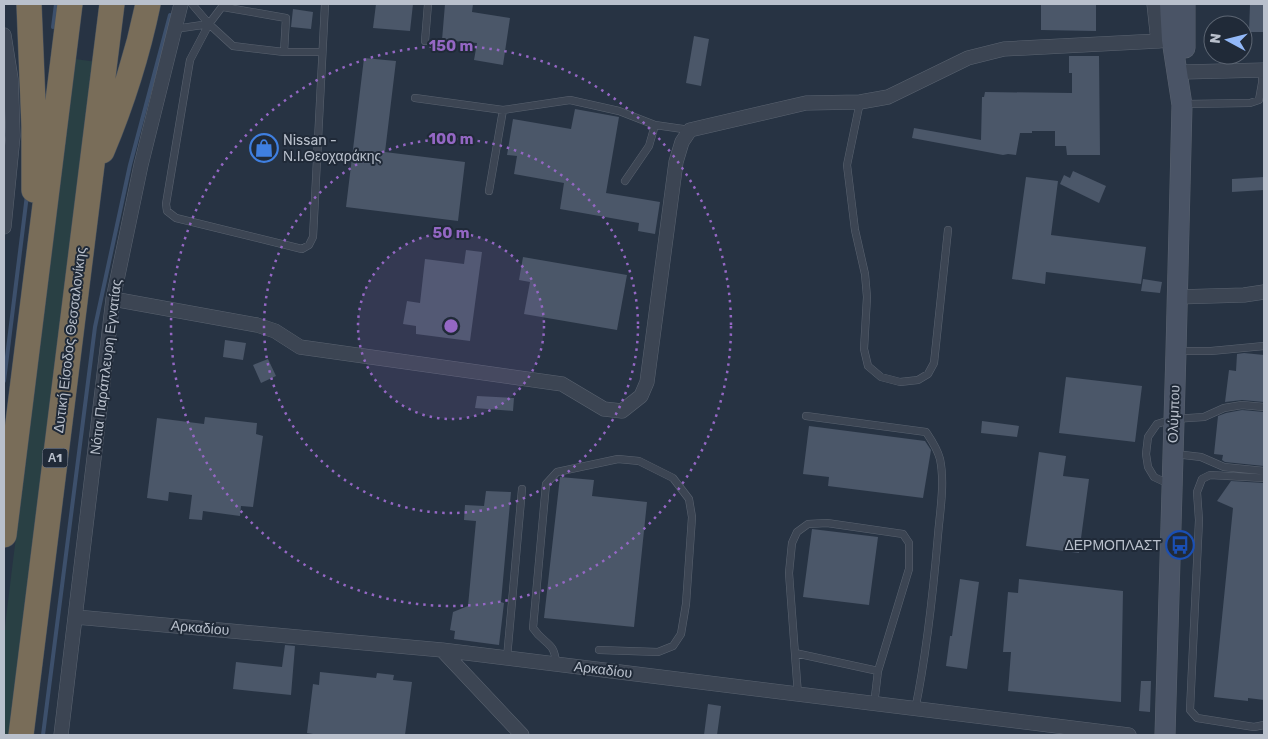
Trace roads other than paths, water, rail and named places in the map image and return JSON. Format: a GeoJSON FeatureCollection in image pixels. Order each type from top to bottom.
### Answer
{"type":"FeatureCollection","features":[{"type":"Feature","properties":{"kind":"highway"},"geometry":{"type":"LineString","coordinates":[[29,4],[34,126],[33,307]]}},
{"type":"Feature","properties":{"kind":"highway"},"geometry":{"type":"LineString","coordinates":[[4,535],[70,4]]}},
{"type":"Feature","properties":{"kind":"highway","name":"Δυτική Είσοδος Θεσσαλονίκης"},"geometry":{"type":"LineString","coordinates":[[21,735],[112,4]]}},
{"type":"Feature","properties":{"kind":"highway"},"geometry":{"type":"LineString","coordinates":[[89,182],[128,83],[139,49],[148,4]]}},
{"type":"Feature","properties":{"kind":"main road"},"geometry":{"type":"LineString","coordinates":[[1170,4],[1172,38],[1181,98]]}},
{"type":"Feature","properties":{"kind":"main road"},"geometry":{"type":"LineString","coordinates":[[1181,98],[1184,72],[1172,38],[1185,4]]}},
{"type":"Feature","properties":{"kind":"main road","name":"Ολύμπου"},"geometry":{"type":"LineString","coordinates":[[1165,735],[1181,98]]}},
{"type":"Feature","properties":{"kind":"street","name":"Νότια Παράπλευρη Εγνατίας"},"geometry":{"type":"LineString","coordinates":[[61,735],[113,299],[141,165],[181,4]]}},
{"type":"Feature","properties":{"kind":"street"},"geometry":{"type":"LineString","coordinates":[[113,299],[257,325],[276,330],[300,347],[562,384],[604,409],[622,411],[641,396],[648,382],[676,162],[682,142],[690,130],[806,103],[860,102],[888,97],[968,58],[1004,49],[1172,38],[1154,4]]}},
{"type":"Feature","properties":{"kind":"street"},"geometry":{"type":"LineString","coordinates":[[4,35],[11,79],[13,136],[4,227]]}},
{"type":"Feature","properties":{"kind":"street"},"geometry":{"type":"LineString","coordinates":[[1184,72],[1263,70]]}},
{"type":"Feature","properties":{"kind":"street"},"geometry":{"type":"LineString","coordinates":[[1177,297],[1244,295],[1264,292]]}},
{"type":"Feature","properties":{"kind":"street","name":"Αρκαδίου"},"geometry":{"type":"LineString","coordinates":[[76,617],[442,650],[874,705],[1129,735]]}},
{"type":"Feature","properties":{"kind":"street"},"geometry":{"type":"LineString","coordinates":[[442,650],[522,735]]}},
{"type":"Feature","properties":{"kind":"lane"},"geometry":{"type":"LineString","coordinates":[[192,4],[208,24],[233,46],[284,52],[322,52]]}},
{"type":"Feature","properties":{"kind":"lane"},"geometry":{"type":"LineString","coordinates":[[284,52],[286,18],[223,5],[208,24],[189,63],[166,204],[167,211],[176,218],[297,249],[306,248],[310,245],[313,237],[326,4]]}},
{"type":"Feature","properties":{"kind":"lane"},"geometry":{"type":"LineString","coordinates":[[425,41],[428,4]]}},
{"type":"Feature","properties":{"kind":"lane"},"geometry":{"type":"LineString","coordinates":[[174,29],[208,24]]}},
{"type":"Feature","properties":{"kind":"lane"},"geometry":{"type":"LineString","coordinates":[[1181,98],[1250,104],[1259,100],[1263,70]]}},
{"type":"Feature","properties":{"kind":"lane"},"geometry":{"type":"LineString","coordinates":[[415,98],[503,110],[570,100],[620,111],[655,125],[690,130]]}},
{"type":"Feature","properties":{"kind":"lane"},"geometry":{"type":"LineString","coordinates":[[860,102],[847,165],[855,230],[865,274],[864,349],[868,366],[881,377],[900,382],[918,380],[928,374],[934,363],[948,230]]}},
{"type":"Feature","properties":{"kind":"lane"},"geometry":{"type":"LineString","coordinates":[[489,191],[503,110]]}},
{"type":"Feature","properties":{"kind":"lane"},"geometry":{"type":"LineString","coordinates":[[625,181],[649,146],[655,125]]}},
{"type":"Feature","properties":{"kind":"lane"},"geometry":{"type":"LineString","coordinates":[[1176,350],[1211,351],[1264,346]]}},
{"type":"Feature","properties":{"kind":"lane"},"geometry":{"type":"LineString","coordinates":[[1171,485],[1154,477],[1148,467],[1146,454],[1148,437],[1157,424],[1174,419],[1204,417],[1224,408],[1242,405],[1264,407]]}},
{"type":"Feature","properties":{"kind":"lane"},"geometry":{"type":"LineString","coordinates":[[806,416],[926,432],[935,444],[940,460],[941,506],[925,657],[915,710]]}},
{"type":"Feature","properties":{"kind":"lane"},"geometry":{"type":"LineString","coordinates":[[1172,454],[1201,457],[1224,467],[1264,471]]}},
{"type":"Feature","properties":{"kind":"lane"},"geometry":{"type":"LineString","coordinates":[[556,664],[556,654],[550,644],[537,635],[533,628],[546,484],[557,472],[618,459],[639,461],[673,478],[689,498],[692,517],[686,604],[681,634],[674,646],[658,652],[599,650]]}},
{"type":"Feature","properties":{"kind":"lane"},"geometry":{"type":"LineString","coordinates":[[1264,478],[1210,475],[1202,478],[1198,492],[1190,710],[1197,718],[1254,727],[1264,725]]}},
{"type":"Feature","properties":{"kind":"lane"},"geometry":{"type":"LineString","coordinates":[[507,658],[522,489]]}},
{"type":"Feature","properties":{"kind":"lane"},"geometry":{"type":"LineString","coordinates":[[798,695],[789,573],[792,543],[797,532],[808,524],[827,523],[903,534],[909,543],[909,569],[878,670],[874,705]]}},
{"type":"Feature","properties":{"kind":"lane"},"geometry":{"type":"LineString","coordinates":[[795,653],[878,670]]}},
{"type":"Feature","properties":{"kind":"lane"},"geometry":{"type":"LineString","coordinates":[[1253,735],[1254,727]]}},
{"type":"Feature","properties":{"kind":"waterway"},"geometry":{"type":"LineString","coordinates":[[53,27],[56,4]]}},
{"type":"Feature","properties":{"kind":"waterway"},"geometry":{"type":"LineString","coordinates":[[43,735],[95,327],[130,165],[170,15]]}},
{"type":"Feature","properties":{"kind":"waterway"},"geometry":{"type":"LineString","coordinates":[[4,381],[27,195]]}},
{"type":"Feature","properties":{"kind":"place","name":"Nissan - Ν.Ι.Θεοχαράκης"},"geometry":{"type":"Point","coordinates":[264,148]}},
{"type":"Feature","properties":{"kind":"place","name":"ΔΕΡΜΟΠΛΑΣΤ"},"geometry":{"type":"Point","coordinates":[1180,545]}}]}
